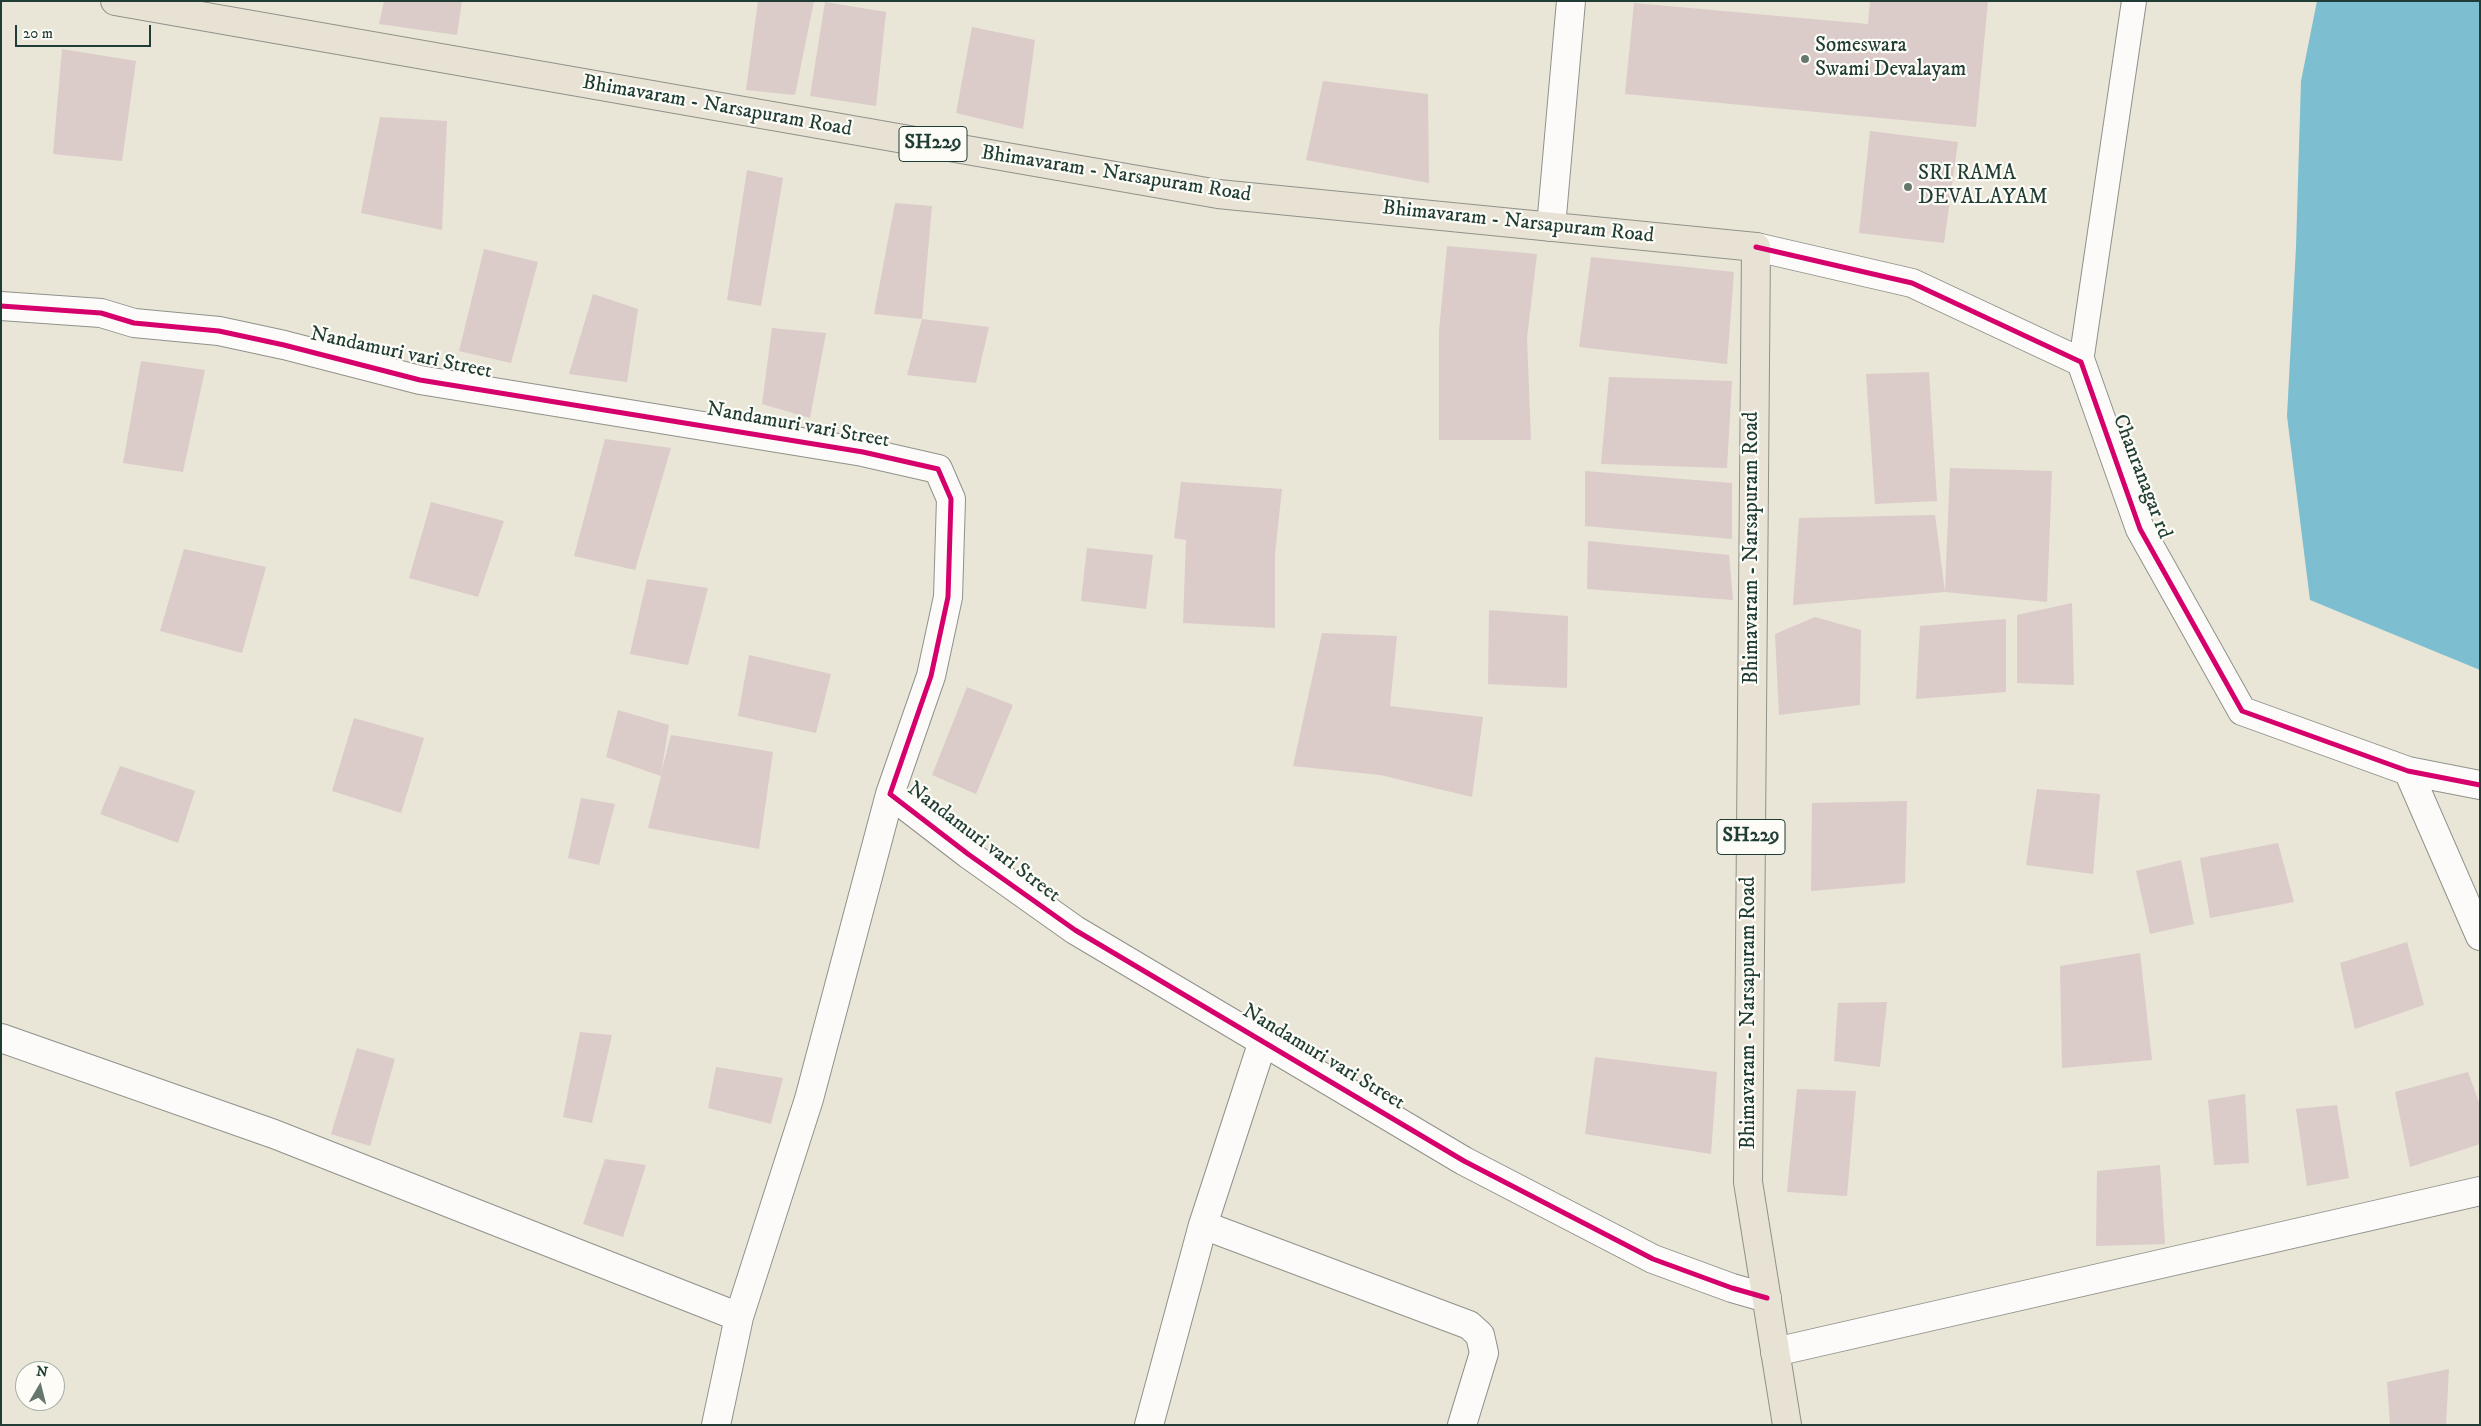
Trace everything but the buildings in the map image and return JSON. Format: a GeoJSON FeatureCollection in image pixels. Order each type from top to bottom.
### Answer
{"type":"FeatureCollection","features":[{"type":"Feature","properties":{"kind":"main road","name":"Bhimavaram - Narsapuram Road"},"geometry":{"type":"LineString","coordinates":[[115,1],[1218,194],[1756,247],[1748,1182],[1787,1425]]}},
{"type":"Feature","properties":{"kind":"street"},"geometry":{"type":"LineString","coordinates":[[1551,226],[1571,1]]}},
{"type":"Feature","properties":{"kind":"street"},"geometry":{"type":"LineString","coordinates":[[1756,247],[1912,283],[2081,362]]}},
{"type":"Feature","properties":{"kind":"street","name":"Nandamuri vari Street"},"geometry":{"type":"LineString","coordinates":[[1,306],[101,313],[134,323],[219,332],[284,345],[420,380],[863,452],[938,469],[951,499],[948,597],[931,676],[890,794],[968,854],[1075,930],[1464,1161],[1653,1259],[1732,1288],[1767,1298]]}},
{"type":"Feature","properties":{"kind":"street","name":"Chanranagar rd"},"geometry":{"type":"LineString","coordinates":[[2081,362],[2140,529],[2242,711],[2408,771],[2480,785]]}},
{"type":"Feature","properties":{"kind":"street"},"geometry":{"type":"LineString","coordinates":[[2408,771],[2480,936]]}},
{"type":"Feature","properties":{"kind":"street"},"geometry":{"type":"LineString","coordinates":[[716,1425],[739,1317],[809,1099],[890,794]]}},
{"type":"Feature","properties":{"kind":"street"},"geometry":{"type":"LineString","coordinates":[[1,1038],[274,1134],[739,1317]]}},
{"type":"Feature","properties":{"kind":"street"},"geometry":{"type":"LineString","coordinates":[[1149,1425],[1203,1225],[1263,1041]]}},
{"type":"Feature","properties":{"kind":"street"},"geometry":{"type":"LineString","coordinates":[[1775,1352],[2480,1191]]}},
{"type":"Feature","properties":{"kind":"street"},"geometry":{"type":"LineString","coordinates":[[1203,1225],[1468,1325],[1480,1335],[1484,1353],[1462,1425]]}},
{"type":"Feature","properties":{"kind":"lane"},"geometry":{"type":"LineString","coordinates":[[2081,362],[2134,1]]}},
{"type":"Feature","properties":{"kind":"water"},"geometry":{"type":"Polygon","coordinates":[[[2317,1],[2480,1],[2480,670],[2310,600],[2287,416],[2296,247],[2301,81],[2317,1]]]}},
{"type":"Feature","properties":{"kind":"cycle path"},"geometry":{"type":"LineString","coordinates":[[1756,247],[1912,283],[2081,362],[2140,529],[2242,711],[2408,771],[2480,785]]}},
{"type":"Feature","properties":{"kind":"cycle path"},"geometry":{"type":"LineString","coordinates":[[1,306],[101,313],[134,323],[219,331],[284,345],[420,380],[863,452],[938,469],[951,499],[948,597],[931,676],[890,794],[968,854],[1075,930],[1464,1161],[1653,1259],[1732,1288],[1767,1298]]}},
{"type":"Feature","properties":{"kind":"place","name":"Someswara Swami Devalayam"},"geometry":{"type":"Point","coordinates":[1805,59]}},
{"type":"Feature","properties":{"kind":"place","name":"SRI RAMA DEVALAYAM"},"geometry":{"type":"Point","coordinates":[1908,187]}}]}
